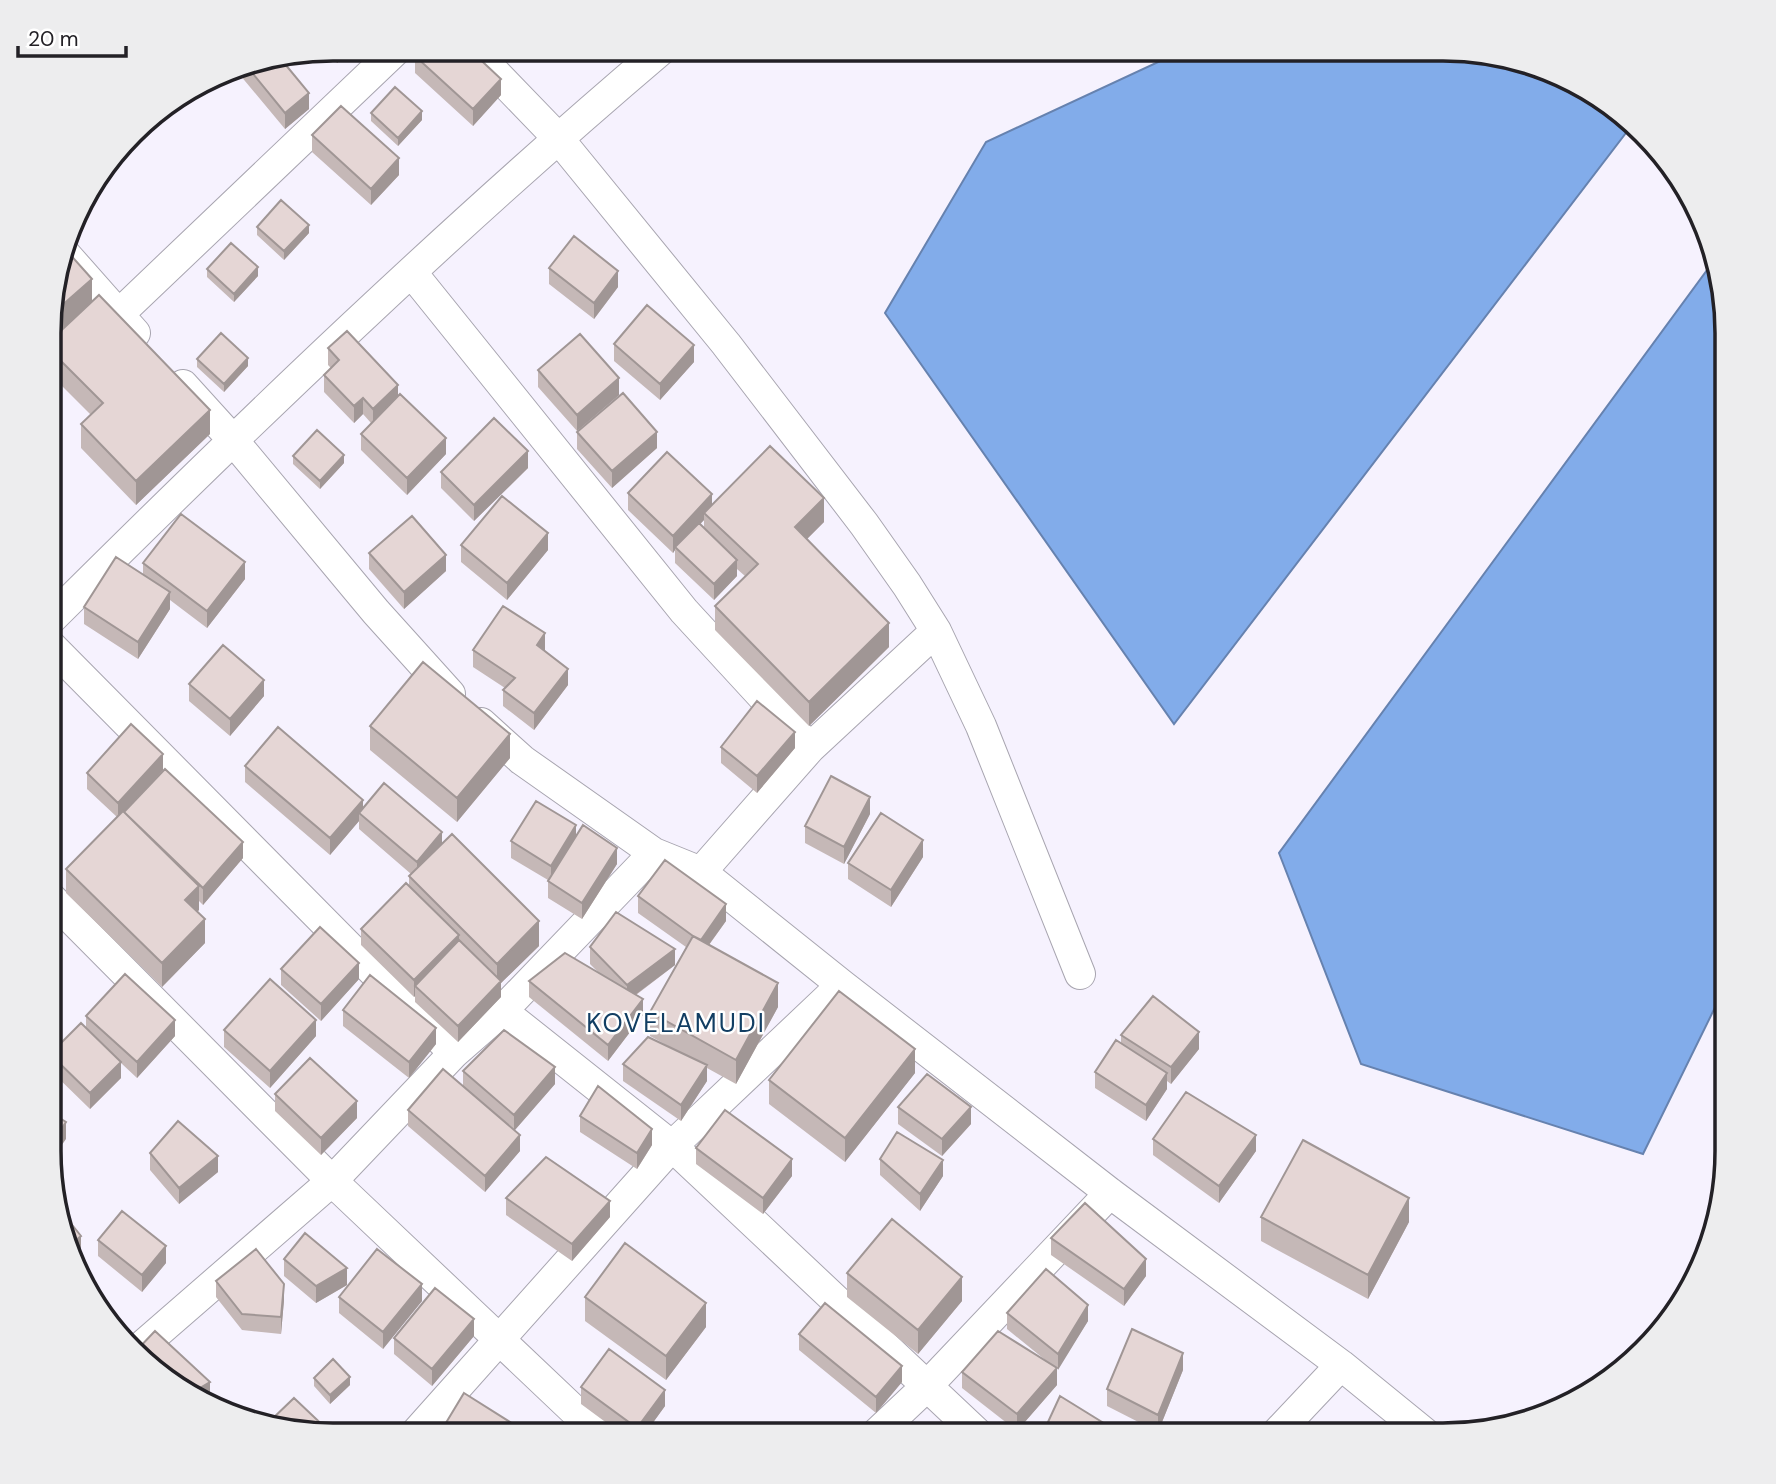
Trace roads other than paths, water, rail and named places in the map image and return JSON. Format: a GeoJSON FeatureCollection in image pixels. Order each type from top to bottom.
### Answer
{"type":"FeatureCollection","features":[{"type":"Feature","properties":{"kind":"street"},"geometry":{"type":"LineString","coordinates":[[118,315],[384,61]]}},
{"type":"Feature","properties":{"kind":"street"},"geometry":{"type":"LineString","coordinates":[[484,61],[558,138],[726,344],[907,585],[936,631],[1003,776],[1080,974]]}},
{"type":"Feature","properties":{"kind":"street"},"geometry":{"type":"LineString","coordinates":[[61,609],[232,439],[558,138],[648,61]]}},
{"type":"Feature","properties":{"kind":"street"},"geometry":{"type":"LineString","coordinates":[[71,262],[232,439],[376,612],[453,698],[522,760],[654,853],[701,872],[1110,1193],[1341,1365],[1412,1423]]}},
{"type":"Feature","properties":{"kind":"street"},"geometry":{"type":"LineString","coordinates":[[412,273],[684,611],[810,748]]}},
{"type":"Feature","properties":{"kind":"street"},"geometry":{"type":"LineString","coordinates":[[701,872],[810,748],[936,631]]}},
{"type":"Feature","properties":{"kind":"street"},"geometry":{"type":"LineString","coordinates":[[61,656],[454,1053]]}},
{"type":"Feature","properties":{"kind":"street"},"geometry":{"type":"LineString","coordinates":[[143,1345],[332,1181],[454,1053],[502,1011],[654,853]]}},
{"type":"Feature","properties":{"kind":"street"},"geometry":{"type":"LineString","coordinates":[[61,908],[332,1181],[588,1423]]}},
{"type":"Feature","properties":{"kind":"street"},"geometry":{"type":"LineString","coordinates":[[425,1423],[672,1146],[842,985]]}},
{"type":"Feature","properties":{"kind":"street"},"geometry":{"type":"LineString","coordinates":[[502,1011],[672,1146],[966,1423]]}},
{"type":"Feature","properties":{"kind":"street"},"geometry":{"type":"LineString","coordinates":[[889,1423],[927,1387],[1110,1193]]}},
{"type":"Feature","properties":{"kind":"street"},"geometry":{"type":"LineString","coordinates":[[1286,1423],[1341,1365]]}},
{"type":"Feature","properties":{"kind":"water"},"geometry":{"type":"Polygon","coordinates":[[[1160,61],[1442,61],[1496,66],[1563,89],[1594,107],[1626,133],[1174,724],[885,313],[986,142],[1160,61]]]}},
{"type":"Feature","properties":{"kind":"water"},"geometry":{"type":"Polygon","coordinates":[[[1707,270],[1715,334],[1715,1007],[1643,1154],[1361,1064],[1279,853],[1707,270]]]}},
{"type":"Feature","properties":{"kind":"district","name":"KOVELAMUDI"},"geometry":{"type":"Point","coordinates":[676,1023]}}]}
